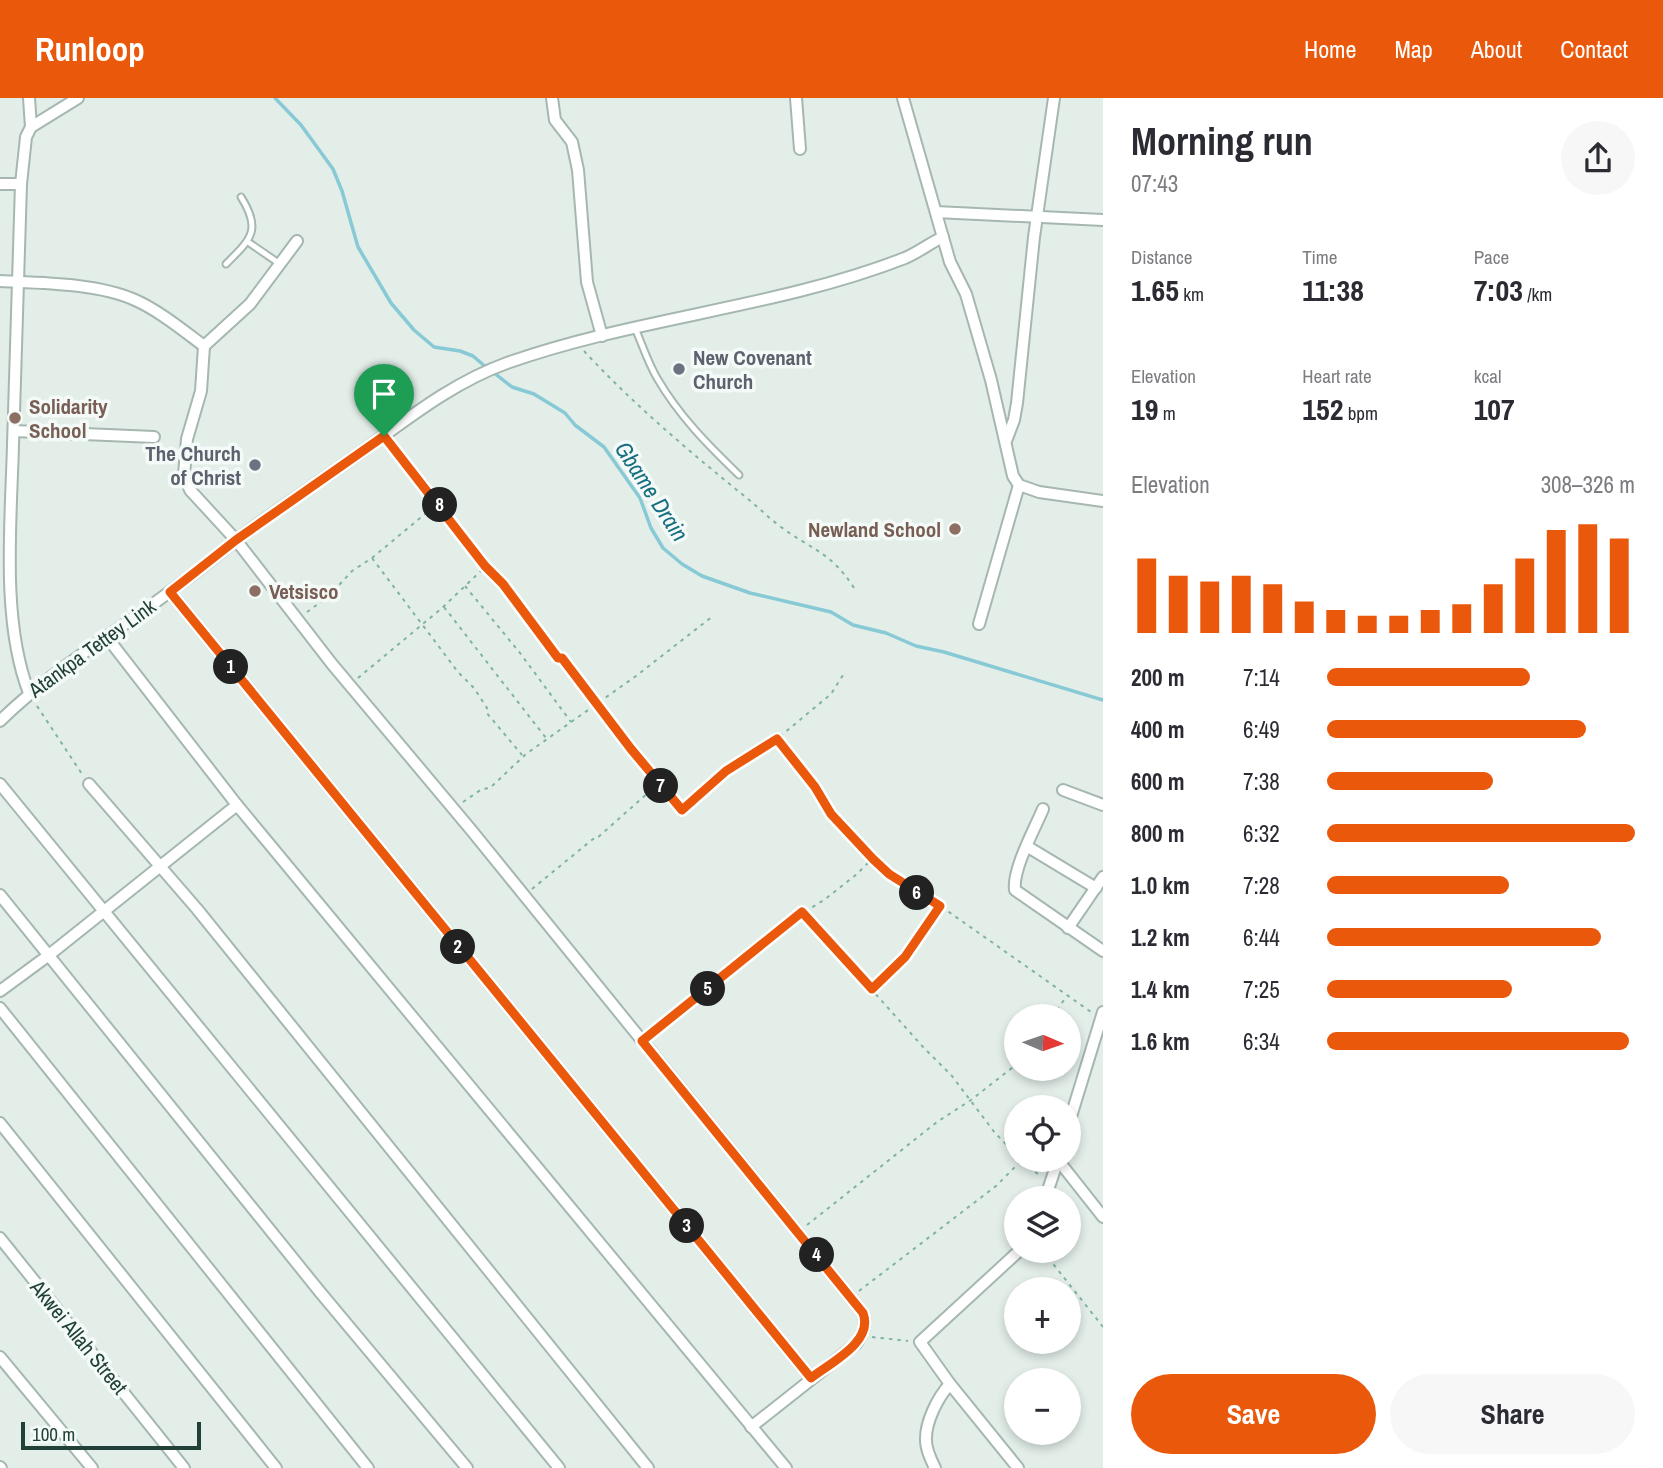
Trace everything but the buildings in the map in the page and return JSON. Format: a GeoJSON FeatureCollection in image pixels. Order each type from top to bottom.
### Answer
{"type":"FeatureCollection","features":[{"type":"Feature","properties":{"kind":"street"},"geometry":{"type":"LineString","coordinates":[[29,98],[31,127],[26,137],[21,184],[10,540],[14,637],[19,666],[29,693]]}},
{"type":"Feature","properties":{"kind":"street"},"geometry":{"type":"LineString","coordinates":[[31,127],[78,98]]}},
{"type":"Feature","properties":{"kind":"street"},"geometry":{"type":"LineString","coordinates":[[552,98],[555,120],[572,142],[578,170],[587,282],[602,336]]}},
{"type":"Feature","properties":{"kind":"street"},"geometry":{"type":"LineString","coordinates":[[796,98],[800,149]]}},
{"type":"Feature","properties":{"kind":"street"},"geometry":{"type":"LineString","coordinates":[[903,98],[950,262],[966,294],[1013,475],[1019,485],[1039,492],[1103,501]]}},
{"type":"Feature","properties":{"kind":"street"},"geometry":{"type":"LineString","coordinates":[[1006,441],[1017,403],[1054,98]]}},
{"type":"Feature","properties":{"kind":"street"},"geometry":{"type":"LineString","coordinates":[[0,184],[21,184]]}},
{"type":"Feature","properties":{"kind":"street"},"geometry":{"type":"LineString","coordinates":[[936,212],[1103,220]]}},
{"type":"Feature","properties":{"kind":"street","name":"Atankpa Tettey Link"},"geometry":{"type":"LineString","coordinates":[[0,721],[29,693],[170,592],[236,540],[425,406],[461,384],[505,364],[576,342],[742,305],[858,274],[911,255],[943,237]]}},
{"type":"Feature","properties":{"kind":"street"},"geometry":{"type":"LineString","coordinates":[[297,241],[250,304],[204,346],[201,391],[187,439],[184,475],[190,489],[236,540],[349,685],[454,809],[798,1232],[866,1320],[856,1344],[751,1427]]}},
{"type":"Feature","properties":{"kind":"street"},"geometry":{"type":"LineString","coordinates":[[0,281],[98,289],[136,300],[204,346]]}},
{"type":"Feature","properties":{"kind":"street"},"geometry":{"type":"LineString","coordinates":[[14,431],[154,437]]}},
{"type":"Feature","properties":{"kind":"street"},"geometry":{"type":"LineString","coordinates":[[979,624],[1019,485]]}},
{"type":"Feature","properties":{"kind":"street"},"geometry":{"type":"LineString","coordinates":[[170,592],[811,1378]]}},
{"type":"Feature","properties":{"kind":"street"},"geometry":{"type":"LineString","coordinates":[[106,636],[237,805],[786,1468]]}},
{"type":"Feature","properties":{"kind":"street"},"geometry":{"type":"LineString","coordinates":[[0,784],[558,1468]]}},
{"type":"Feature","properties":{"kind":"street"},"geometry":{"type":"LineString","coordinates":[[89,784],[219,936],[648,1468]]}},
{"type":"Feature","properties":{"kind":"street"},"geometry":{"type":"LineString","coordinates":[[1063,790],[1103,805]]}},
{"type":"Feature","properties":{"kind":"street"},"geometry":{"type":"LineString","coordinates":[[0,991],[237,805]]}},
{"type":"Feature","properties":{"kind":"street"},"geometry":{"type":"LineString","coordinates":[[1043,808],[1014,885],[1015,890],[1103,951]]}},
{"type":"Feature","properties":{"kind":"street"},"geometry":{"type":"LineString","coordinates":[[1028,847],[1096,888]]}},
{"type":"Feature","properties":{"kind":"street"},"geometry":{"type":"LineString","coordinates":[[1068,928],[1103,877]]}},
{"type":"Feature","properties":{"kind":"street"},"geometry":{"type":"LineString","coordinates":[[0,895],[312,1282],[467,1468]]}},
{"type":"Feature","properties":{"kind":"street"},"geometry":{"type":"LineString","coordinates":[[0,1008],[368,1468]]}},
{"type":"Feature","properties":{"kind":"street"},"geometry":{"type":"LineString","coordinates":[[1078,1095],[1102,1015]]}},
{"type":"Feature","properties":{"kind":"street"},"geometry":{"type":"LineString","coordinates":[[0,1123],[276,1468]]}},
{"type":"Feature","properties":{"kind":"street"},"geometry":{"type":"LineString","coordinates":[[1051,1185],[1055,1172]]}},
{"type":"Feature","properties":{"kind":"street"},"geometry":{"type":"LineString","coordinates":[[1067,1172],[1103,1217]]}},
{"type":"Feature","properties":{"kind":"street","name":"Akwei Allah Street"},"geometry":{"type":"LineString","coordinates":[[0,1238],[184,1468]]}},
{"type":"Feature","properties":{"kind":"street"},"geometry":{"type":"LineString","coordinates":[[1006,1263],[920,1342],[950,1384],[1018,1468]]}},
{"type":"Feature","properties":{"kind":"street"},"geometry":{"type":"LineString","coordinates":[[0,1357],[92,1468]]}},
{"type":"Feature","properties":{"kind":"street"},"geometry":{"type":"LineString","coordinates":[[935,1468],[926,1441],[927,1430],[944,1391],[950,1384]]}},
{"type":"Feature","properties":{"kind":"lane"},"geometry":{"type":"LineString","coordinates":[[226,264],[248,242],[252,215],[241,197]]}},
{"type":"Feature","properties":{"kind":"lane"},"geometry":{"type":"LineString","coordinates":[[248,242],[280,264]]}},
{"type":"Feature","properties":{"kind":"lane"},"geometry":{"type":"LineString","coordinates":[[635,328],[656,376],[677,410],[699,437],[740,475]]}},
{"type":"Feature","properties":{"kind":"path"},"geometry":{"type":"LineString","coordinates":[[576,342],[643,411],[781,527],[825,553],[855,587]]}},
{"type":"Feature","properties":{"kind":"path"},"geometry":{"type":"LineString","coordinates":[[384,436],[485,566],[503,584],[558,658],[562,658],[682,810],[726,771],[777,739],[831,694],[845,672]]}},
{"type":"Feature","properties":{"kind":"path"},"geometry":{"type":"LineString","coordinates":[[297,619],[329,596],[352,571],[372,558],[438,503]]}},
{"type":"Feature","properties":{"kind":"path"},"geometry":{"type":"LineString","coordinates":[[372,558],[458,672],[474,688],[487,708],[486,712],[523,756]]}},
{"type":"Feature","properties":{"kind":"path"},"geometry":{"type":"LineString","coordinates":[[349,685],[444,607],[485,566]]}},
{"type":"Feature","properties":{"kind":"path"},"geometry":{"type":"LineString","coordinates":[[465,585],[571,722]]}},
{"type":"Feature","properties":{"kind":"path"},"geometry":{"type":"LineString","coordinates":[[444,607],[547,739]]}},
{"type":"Feature","properties":{"kind":"path"},"geometry":{"type":"LineString","coordinates":[[454,809],[482,789],[490,788],[523,756],[713,616]]}},
{"type":"Feature","properties":{"kind":"path"},"geometry":{"type":"LineString","coordinates":[[29,693],[53,734],[89,784]]}},
{"type":"Feature","properties":{"kind":"path"},"geometry":{"type":"LineString","coordinates":[[777,739],[815,787],[831,814],[889,874],[940,906],[1067,997],[1102,1015]]}},
{"type":"Feature","properties":{"kind":"path"},"geometry":{"type":"LineString","coordinates":[[524,895],[596,839],[659,784]]}},
{"type":"Feature","properties":{"kind":"path"},"geometry":{"type":"LineString","coordinates":[[642,1041],[802,912],[824,900],[858,874],[873,859]]}},
{"type":"Feature","properties":{"kind":"path"},"geometry":{"type":"LineString","coordinates":[[872,989],[905,957],[940,906]]}},
{"type":"Feature","properties":{"kind":"path"},"geometry":{"type":"LineString","coordinates":[[802,912],[971,1100],[1004,1142]]}},
{"type":"Feature","properties":{"kind":"path"},"geometry":{"type":"LineString","coordinates":[[1062,1004],[1067,997]]}},
{"type":"Feature","properties":{"kind":"path"},"geometry":{"type":"LineString","coordinates":[[798,1232],[937,1122],[1004,1074]]}},
{"type":"Feature","properties":{"kind":"path"},"geometry":{"type":"LineString","coordinates":[[851,1298],[996,1186],[1010,1172]]}},
{"type":"Feature","properties":{"kind":"path"},"geometry":{"type":"LineString","coordinates":[[1036,1172],[1051,1185]]}},
{"type":"Feature","properties":{"kind":"path"},"geometry":{"type":"LineString","coordinates":[[1052,1263],[1103,1327]]}},
{"type":"Feature","properties":{"kind":"path"},"geometry":{"type":"LineString","coordinates":[[861,1336],[920,1342]]}},
{"type":"Feature","properties":{"kind":"waterway","name":"Gbame Drain"},"geometry":{"type":"LineString","coordinates":[[275,98],[301,125],[333,169],[358,247],[391,303],[414,330],[434,347],[473,356],[487,368]]}},
{"type":"Feature","properties":{"kind":"waterway","name":"Gbame Drain"},"geometry":{"type":"LineString","coordinates":[[493,372],[512,387],[534,394],[565,413],[575,425],[604,447],[640,498],[651,528],[663,548],[702,576],[750,593],[831,612],[853,625],[886,633],[916,646],[1103,700]]}},
{"type":"Feature","properties":{"kind":"place","name":"New Covenant Church"},"geometry":{"type":"Point","coordinates":[679,369]}},
{"type":"Feature","properties":{"kind":"place","name":"Solidarity School"},"geometry":{"type":"Point","coordinates":[15,418]}},
{"type":"Feature","properties":{"kind":"place","name":"The Church of Christ"},"geometry":{"type":"Point","coordinates":[255,465]}},
{"type":"Feature","properties":{"kind":"place","name":"Newland School"},"geometry":{"type":"Point","coordinates":[955,529]}},
{"type":"Feature","properties":{"kind":"place","name":"Vetsisco"},"geometry":{"type":"Point","coordinates":[255,591]}},
{"type":"Feature","properties":{"kind":"route"},"geometry":{"type":"LineString","coordinates":[[384,436],[485,566],[489,567],[503,584],[558,658],[562,658],[631,749],[682,810],[726,771],[730,771],[777,739],[815,787],[831,814],[873,859],[905,886],[940,906],[905,957],[872,989],[802,912],[642,1041],[863,1313],[866,1320],[864,1329],[856,1344],[811,1378],[170,592],[236,540],[384,436]]}}]}
